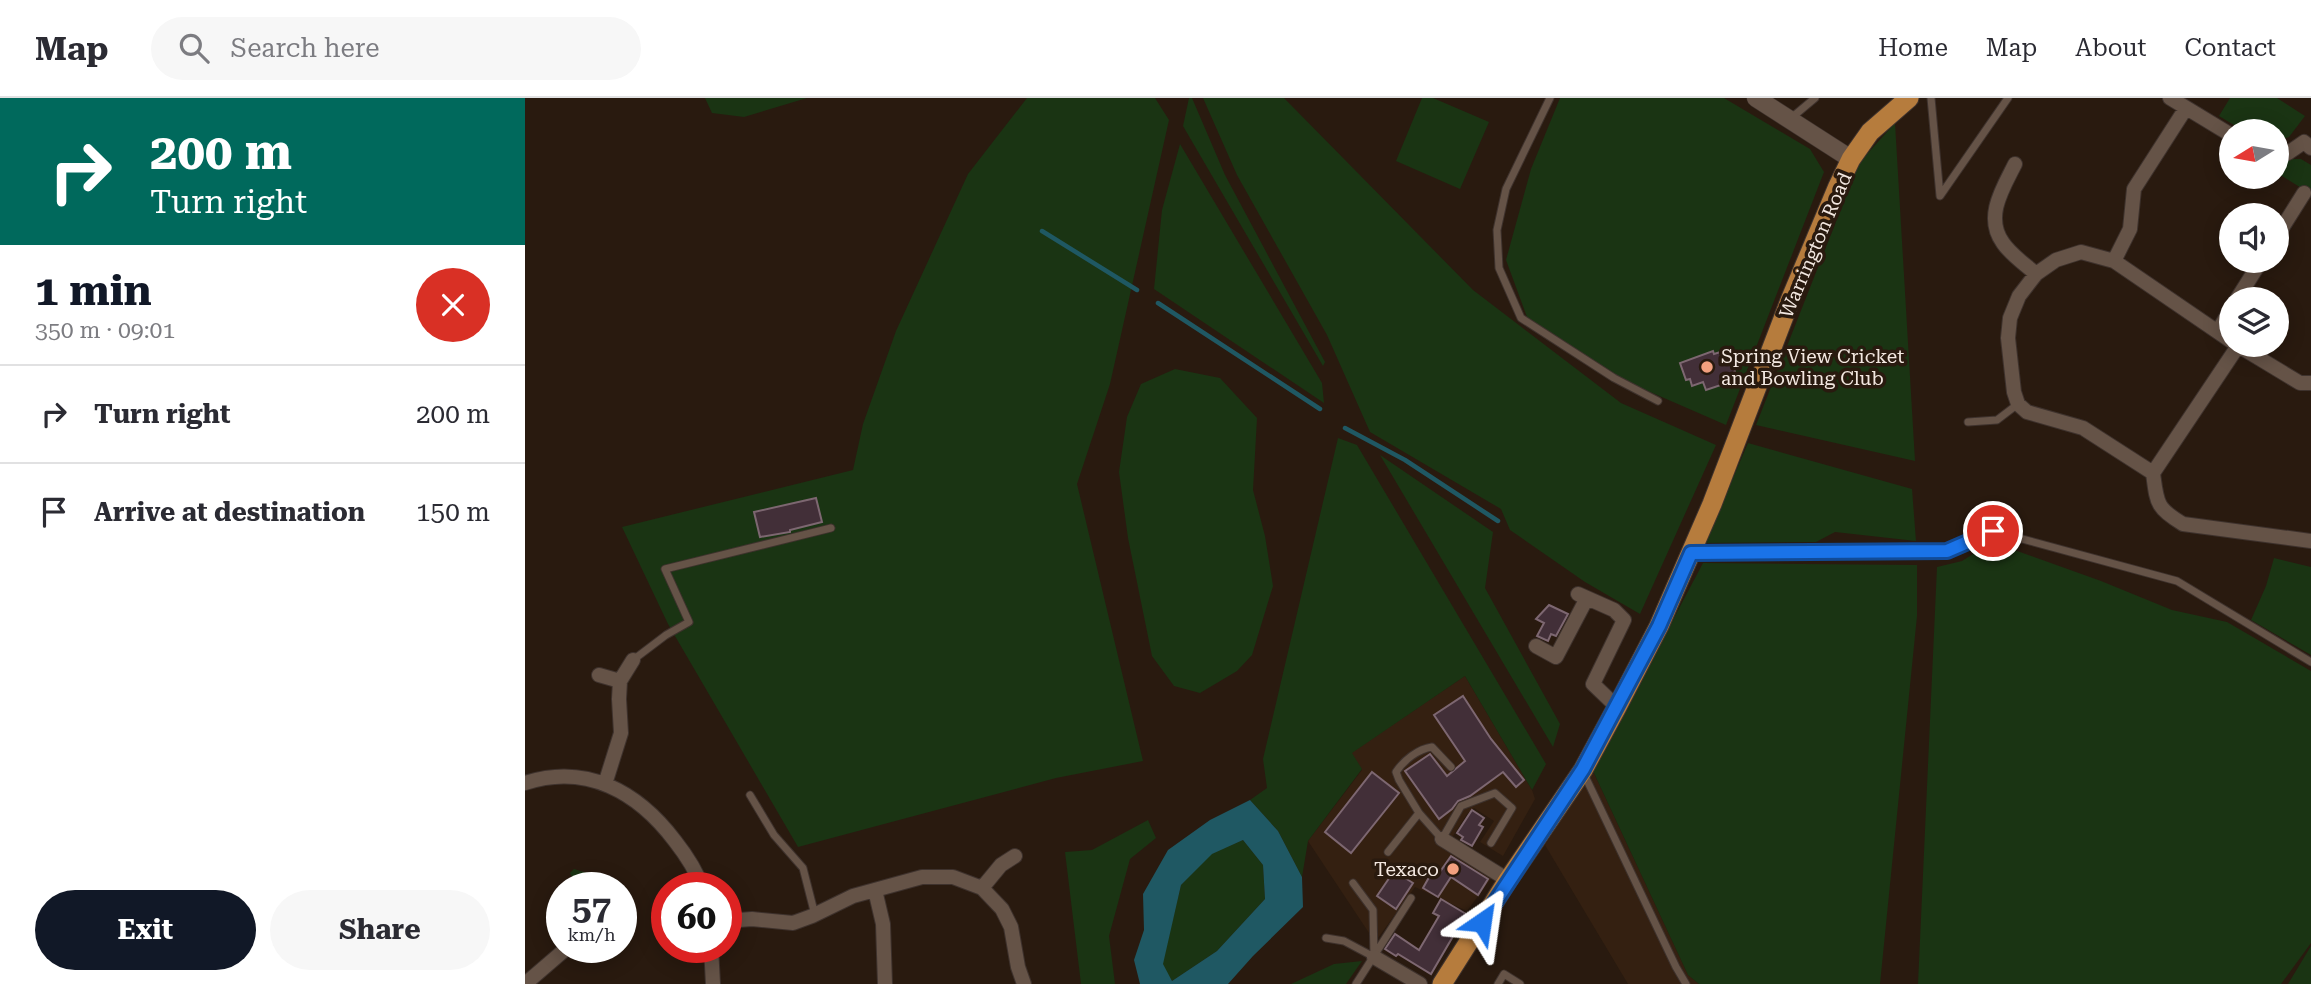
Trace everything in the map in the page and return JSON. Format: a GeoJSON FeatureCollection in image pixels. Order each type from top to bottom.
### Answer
{"type":"FeatureCollection","features":[{"type":"Feature","properties":{"kind":"main road","name":"Warrington Road"},"geometry":{"type":"LineString","coordinates":[[1442,984],[1583,769],[1616,708],[1659,626],[1691,553],[1791,298],[1851,159],[1870,132],[1909,98]]}},
{"type":"Feature","properties":{"kind":"street"},"geometry":{"type":"LineString","coordinates":[[1756,98],[1851,159]]}},
{"type":"Feature","properties":{"kind":"street"},"geometry":{"type":"LineString","coordinates":[[2170,98],[2219,128]]}},
{"type":"Feature","properties":{"kind":"street"},"geometry":{"type":"LineString","coordinates":[[2114,261],[2130,229],[2134,190],[2186,108]]}},
{"type":"Feature","properties":{"kind":"street"},"geometry":{"type":"LineString","coordinates":[[2289,152],[2309,140]]}},
{"type":"Feature","properties":{"kind":"street"},"geometry":{"type":"LineString","coordinates":[[2015,164],[1996,201],[1995,220],[2002,243],[2036,274]]}},
{"type":"Feature","properties":{"kind":"street"},"geometry":{"type":"LineString","coordinates":[[2289,217],[2304,193]]}},
{"type":"Feature","properties":{"kind":"street"},"geometry":{"type":"LineString","coordinates":[[2153,474],[2083,428],[2027,412],[2018,404],[2014,392],[2010,352],[2010,318],[2019,296],[2036,274],[2056,260],[2081,252],[2114,261],[2218,331]]}},
{"type":"Feature","properties":{"kind":"street"},"geometry":{"type":"LineString","coordinates":[[2229,357],[2153,474],[2157,502],[2170,516],[2183,524],[2311,541]]}},
{"type":"Feature","properties":{"kind":"street"},"geometry":{"type":"LineString","coordinates":[[2257,357],[2300,383],[2311,383]]}},
{"type":"Feature","properties":{"kind":"street"},"geometry":{"type":"LineString","coordinates":[[1536,646],[1556,657],[1583,596],[1614,610],[1624,620],[1593,684],[1616,708]]}},
{"type":"Feature","properties":{"kind":"street"},"geometry":{"type":"LineString","coordinates":[[605,784],[621,733],[620,681],[633,660]]}},
{"type":"Feature","properties":{"kind":"street"},"geometry":{"type":"LineString","coordinates":[[599,676],[620,681]]}},
{"type":"Feature","properties":{"kind":"street"},"geometry":{"type":"LineString","coordinates":[[525,783],[568,776],[605,784],[635,799],[656,818],[687,857],[694,872]]}},
{"type":"Feature","properties":{"kind":"street"},"geometry":{"type":"LineString","coordinates":[[1442,839],[1508,880]]}},
{"type":"Feature","properties":{"kind":"street"},"geometry":{"type":"LineString","coordinates":[[982,888],[1002,865],[1015,856]]}},
{"type":"Feature","properties":{"kind":"street"},"geometry":{"type":"LineString","coordinates":[[742,920],[793,923],[841,901],[874,890],[932,876],[953,877],[982,888],[996,901],[1007,917],[1024,984]]}},
{"type":"Feature","properties":{"kind":"street"},"geometry":{"type":"LineString","coordinates":[[874,890],[883,924],[885,984]]}},
{"type":"Feature","properties":{"kind":"street"},"geometry":{"type":"LineString","coordinates":[[1374,957],[1420,984]]}},
{"type":"Feature","properties":{"kind":"street"},"geometry":{"type":"LineString","coordinates":[[525,984],[546,959]]}},
{"type":"Feature","properties":{"kind":"street"},"geometry":{"type":"LineString","coordinates":[[712,963],[713,984]]}},
{"type":"Feature","properties":{"kind":"lane"},"geometry":{"type":"LineString","coordinates":[[1550,98],[1506,189],[1497,230],[1499,268],[1521,318],[1614,378],[1658,401]]}},
{"type":"Feature","properties":{"kind":"lane"},"geometry":{"type":"LineString","coordinates":[[1790,119],[1815,98]]}},
{"type":"Feature","properties":{"kind":"lane"},"geometry":{"type":"LineString","coordinates":[[1931,98],[1940,196],[2008,98]]}},
{"type":"Feature","properties":{"kind":"lane"},"geometry":{"type":"LineString","coordinates":[[1968,422],[1997,420],[2018,404]]}},
{"type":"Feature","properties":{"kind":"lane"},"geometry":{"type":"LineString","coordinates":[[633,660],[666,635],[689,622],[665,569],[831,528]]}},
{"type":"Feature","properties":{"kind":"lane"},"geometry":{"type":"LineString","coordinates":[[1691,553],[1947,551],[1993,531],[2177,581],[2311,662]]}},
{"type":"Feature","properties":{"kind":"lane"},"geometry":{"type":"LineString","coordinates":[[1451,767],[1432,747],[1424,748],[1402,764],[1396,772],[1419,813],[1442,839],[1461,806],[1495,793],[1512,808],[1491,843]]}},
{"type":"Feature","properties":{"kind":"lane"},"geometry":{"type":"LineString","coordinates":[[1583,769],[1686,984]]}},
{"type":"Feature","properties":{"kind":"lane"},"geometry":{"type":"LineString","coordinates":[[750,795],[774,835],[803,868],[815,915]]}},
{"type":"Feature","properties":{"kind":"lane"},"geometry":{"type":"LineString","coordinates":[[1388,852],[1419,813]]}},
{"type":"Feature","properties":{"kind":"lane"},"geometry":{"type":"LineString","coordinates":[[1353,883],[1373,910],[1374,957]]}},
{"type":"Feature","properties":{"kind":"lane"},"geometry":{"type":"LineString","coordinates":[[1356,984],[1411,898]]}},
{"type":"Feature","properties":{"kind":"lane"},"geometry":{"type":"LineString","coordinates":[[1326,938],[1344,941],[1374,957]]}},
{"type":"Feature","properties":{"kind":"lane"},"geometry":{"type":"LineString","coordinates":[[1498,984],[1504,974],[1520,984]]}},
{"type":"Feature","properties":{"kind":"shaded area"},"geometry":{"type":"Polygon","coordinates":[[[1465,676],[1535,799],[1503,856],[1480,842],[1494,821],[1474,808],[1467,814],[1448,844],[1493,876],[1467,911],[1415,887],[1375,942],[1308,841],[1362,770],[1351,753],[1465,676]]]}},
{"type":"Feature","properties":{"kind":"shaded area"},"geometry":{"type":"Polygon","coordinates":[[[1593,771],[1688,975],[1699,984],[1628,984],[1545,845],[1593,771]]]}},
{"type":"Feature","properties":{"kind":"green space"},"geometry":{"type":"Polygon","coordinates":[[[705,98],[807,98],[744,117],[712,113],[705,98]]]}},
{"type":"Feature","properties":{"kind":"green space"},"geometry":{"type":"Polygon","coordinates":[[[1027,98],[1155,98],[1169,120],[1110,384],[1077,484],[1143,761],[1056,778],[798,847],[668,624],[622,527],[853,470],[863,424],[896,331],[968,174],[1027,98]]]}},
{"type":"Feature","properties":{"kind":"green space"},"geometry":{"type":"Polygon","coordinates":[[[1189,98],[1192,98],[1225,175],[1325,362],[1323,366],[1183,126],[1189,98]]]}},
{"type":"Feature","properties":{"kind":"green space"},"geometry":{"type":"Polygon","coordinates":[[[1203,98],[1284,98],[1473,290],[1621,403],[1716,445],[1640,614],[1585,582],[1510,530],[1501,509],[1370,432],[1327,335],[1237,175],[1203,98]]]}},
{"type":"Feature","properties":{"kind":"green space"},"geometry":{"type":"Polygon","coordinates":[[[1422,98],[1433,98],[1489,122],[1460,189],[1396,161],[1422,98]]]}},
{"type":"Feature","properties":{"kind":"green space"},"geometry":{"type":"Polygon","coordinates":[[[1560,98],[1724,98],[1810,149],[1824,172],[1726,425],[1625,381],[1527,317],[1506,260],[1531,169],[1560,98]]]}},
{"type":"Feature","properties":{"kind":"green space"},"geometry":{"type":"Polygon","coordinates":[[[2230,98],[2277,98],[2305,116],[2289,137],[2289,119],[2224,119],[2219,116],[2230,98]]]}},
{"type":"Feature","properties":{"kind":"green space"},"geometry":{"type":"Polygon","coordinates":[[[1895,123],[1915,461],[1756,425],[1859,163],[1895,123]]]}},
{"type":"Feature","properties":{"kind":"green space"},"geometry":{"type":"Polygon","coordinates":[[[1180,144],[1322,383],[1324,403],[1154,289],[1162,210],[1180,144]]]}},
{"type":"Feature","properties":{"kind":"green space"},"geometry":{"type":"Polygon","coordinates":[[[2289,159],[2301,159],[2311,165],[2311,194],[2289,180],[2289,159]]]}},
{"type":"Feature","properties":{"kind":"green space"},"geometry":{"type":"Polygon","coordinates":[[[1175,369],[1220,378],[1257,418],[1253,490],[1265,536],[1273,586],[1252,655],[1237,671],[1200,693],[1174,686],[1152,656],[1128,538],[1119,472],[1127,417],[1141,384],[1175,369]]]}},
{"type":"Feature","properties":{"kind":"green space"},"geometry":{"type":"Polygon","coordinates":[[[1338,438],[1357,445],[1546,764],[1532,790],[1465,676],[1352,753],[1362,769],[1308,841],[1302,877],[1278,831],[1250,800],[1267,788],[1263,759],[1338,438]]]}},
{"type":"Feature","properties":{"kind":"green space"},"geometry":{"type":"Polygon","coordinates":[[[1748,443],[1912,489],[1916,541],[1835,532],[1816,542],[1705,543],[1748,443]]]}},
{"type":"Feature","properties":{"kind":"green space"},"geometry":{"type":"Polygon","coordinates":[[[1380,455],[1493,532],[1485,588],[1560,724],[1553,747],[1380,455]]]}},
{"type":"Feature","properties":{"kind":"green space"},"geometry":{"type":"Polygon","coordinates":[[[1992,542],[2172,610],[2227,622],[2311,671],[2311,943],[2281,984],[1918,984],[1937,567],[1962,561],[1992,542]]]}},
{"type":"Feature","properties":{"kind":"green space"},"geometry":{"type":"Polygon","coordinates":[[[2274,558],[2311,567],[2311,655],[2251,620],[2266,586],[2274,558]]]}},
{"type":"Feature","properties":{"kind":"green space"},"geometry":{"type":"Polygon","coordinates":[[[1703,563],[1917,565],[1917,616],[1880,984],[1699,984],[1688,975],[1593,771],[1703,563]]]}},
{"type":"Feature","properties":{"kind":"green space"},"geometry":{"type":"Polygon","coordinates":[[[1148,820],[1156,838],[1130,859],[1109,936],[1115,984],[1081,984],[1065,852],[1092,850],[1148,820]]]}},
{"type":"Feature","properties":{"kind":"green space"},"geometry":{"type":"Polygon","coordinates":[[[1243,840],[1263,865],[1265,899],[1217,951],[1172,981],[1162,965],[1181,885],[1211,854],[1243,840]]]}},
{"type":"Feature","properties":{"kind":"green space"},"geometry":{"type":"Polygon","coordinates":[[[2311,946],[2311,984],[2288,984],[2311,946]]]}},
{"type":"Feature","properties":{"kind":"green space"},"geometry":{"type":"Polygon","coordinates":[[[1362,961],[1346,984],[1291,984],[1334,964],[1362,961]]]}},
{"type":"Feature","properties":{"kind":"water"},"geometry":{"type":"Polygon","coordinates":[[[1250,800],[1278,831],[1302,877],[1303,907],[1228,984],[1140,984],[1134,960],[1144,930],[1143,894],[1168,850],[1210,820],[1250,800]],[[1243,840],[1212,854],[1181,885],[1163,964],[1172,981],[1217,951],[1265,899],[1263,865],[1243,840]]]}},
{"type":"Feature","properties":{"kind":"building","name":"Spring View Cricket and Bowling Club"},"geometry":{"type":"Polygon","coordinates":[[[1727,350],[1735,371],[1727,383],[1706,390],[1703,382],[1692,386],[1690,379],[1686,380],[1680,363],[1713,351],[1714,354],[1727,350]]]}},
{"type":"Feature","properties":{"kind":"building"},"geometry":{"type":"Polygon","coordinates":[[[816,498],[822,522],[790,532],[760,537],[754,512],[816,498]]]}},
{"type":"Feature","properties":{"kind":"building"},"geometry":{"type":"Polygon","coordinates":[[[1549,605],[1568,614],[1556,636],[1551,634],[1548,641],[1537,636],[1544,623],[1536,619],[1549,605]]]}},
{"type":"Feature","properties":{"kind":"building"},"geometry":{"type":"Polygon","coordinates":[[[1463,696],[1491,739],[1524,780],[1516,787],[1503,772],[1470,796],[1458,801],[1439,819],[1405,771],[1430,754],[1447,776],[1465,761],[1434,715],[1463,696]]]}},
{"type":"Feature","properties":{"kind":"building"},"geometry":{"type":"Polygon","coordinates":[[[1372,772],[1399,793],[1351,853],[1325,832],[1372,772]]]}},
{"type":"Feature","properties":{"kind":"building"},"geometry":{"type":"Polygon","coordinates":[[[1472,810],[1484,818],[1479,825],[1483,827],[1472,846],[1461,840],[1463,837],[1457,833],[1472,810]]]}},
{"type":"Feature","properties":{"kind":"building"},"geometry":{"type":"Polygon","coordinates":[[[1451,856],[1488,879],[1478,895],[1451,877],[1438,897],[1423,888],[1432,872],[1437,876],[1451,856]]]}},
{"type":"Feature","properties":{"kind":"building"},"geometry":{"type":"Polygon","coordinates":[[[1394,871],[1413,883],[1396,909],[1377,896],[1394,871]]]}},
{"type":"Feature","properties":{"kind":"building"},"geometry":{"type":"Polygon","coordinates":[[[1441,899],[1466,914],[1431,974],[1385,949],[1395,934],[1419,950],[1439,916],[1433,913],[1441,899]]]}},
{"type":"Feature","properties":{"kind":"waterway"},"geometry":{"type":"LineString","coordinates":[[1042,231],[1137,290]]}},
{"type":"Feature","properties":{"kind":"waterway"},"geometry":{"type":"LineString","coordinates":[[1158,303],[1320,409]]}},
{"type":"Feature","properties":{"kind":"waterway"},"geometry":{"type":"LineString","coordinates":[[1345,428],[1405,460],[1498,521]]}},
{"type":"Feature","properties":{"kind":"place","name":"Spring View Cricket and Bowling Club"},"geometry":{"type":"Point","coordinates":[1707,367]}},
{"type":"Feature","properties":{"kind":"place","name":"Texaco"},"geometry":{"type":"Point","coordinates":[1453,869]}},
{"type":"Feature","properties":{"kind":"route"},"geometry":{"type":"LineString","coordinates":[[1482,922],[1583,769],[1659,626],[1691,553],[1947,551],[1993,531]]}}]}
